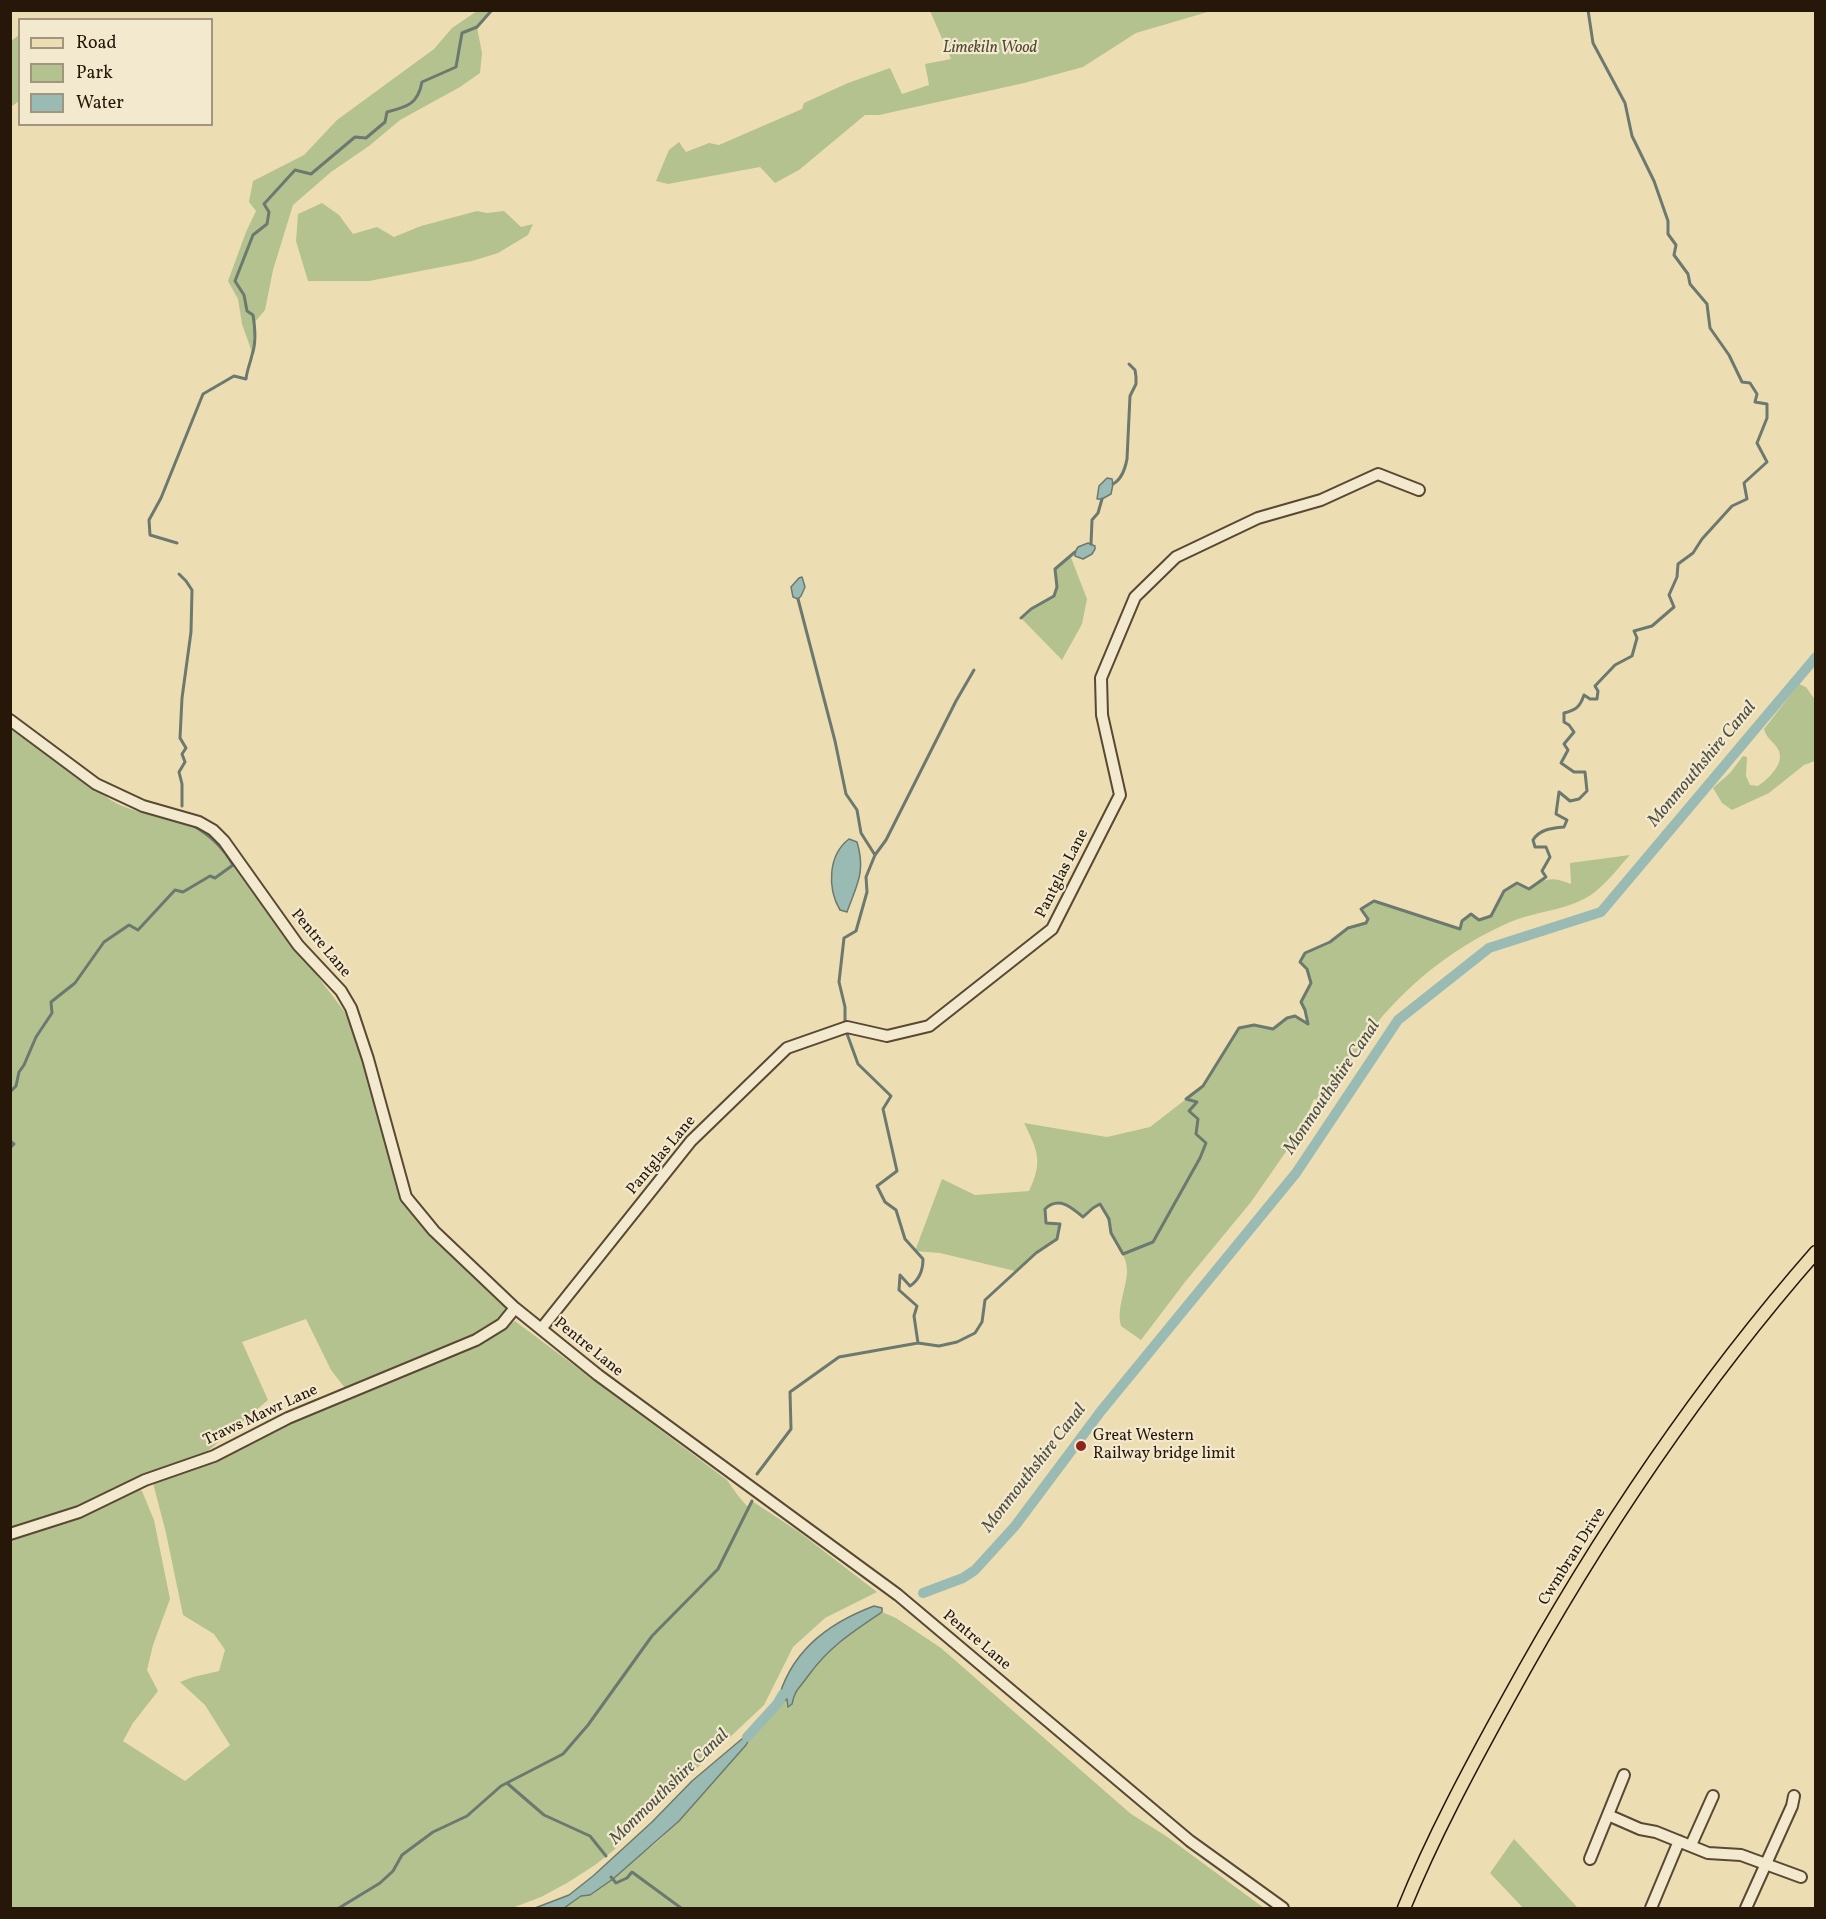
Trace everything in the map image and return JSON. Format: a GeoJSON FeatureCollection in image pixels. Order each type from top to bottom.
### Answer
{"type":"FeatureCollection","features":[{"type":"Feature","properties":{"kind":"main road","name":"Cwmbran Drive"},"geometry":{"type":"LineString","coordinates":[[1404,1908],[1417,1876],[1494,1724],[1559,1609],[1607,1531],[1664,1447],[1722,1369],[1815,1252]]}},
{"type":"Feature","properties":{"kind":"street","name":"Pantglas Lane"},"geometry":{"type":"LineString","coordinates":[[541,1329],[692,1141],[787,1048],[847,1027],[887,1036],[929,1026],[1052,929],[1120,795],[1102,715],[1101,678],[1135,597],[1176,557],[1258,518],[1321,500],[1378,474],[1419,490]]}},
{"type":"Feature","properties":{"kind":"street","name":"Pentre Lane"},"geometry":{"type":"LineString","coordinates":[[10,720],[96,784],[143,806],[202,822],[224,841],[298,945],[341,991],[351,1008],[368,1059],[406,1197],[434,1230],[515,1308],[642,1409],[898,1596],[1190,1841],[1283,1908]]}},
{"type":"Feature","properties":{"kind":"street","name":"Traws Mawr Lane"},"geometry":{"type":"LineString","coordinates":[[10,1534],[79,1512],[145,1480],[214,1456],[288,1418],[476,1340],[502,1324],[515,1308]]}},
{"type":"Feature","properties":{"kind":"street"},"geometry":{"type":"LineString","coordinates":[[1590,1859],[1624,1775]]}},
{"type":"Feature","properties":{"kind":"street"},"geometry":{"type":"LineString","coordinates":[[1691,1845],[1713,1796]]}},
{"type":"Feature","properties":{"kind":"street"},"geometry":{"type":"LineString","coordinates":[[1746,1908],[1792,1806],[1794,1796]]}},
{"type":"Feature","properties":{"kind":"street"},"geometry":{"type":"LineString","coordinates":[[1608,1815],[1640,1829],[1656,1832],[1714,1854],[1741,1855],[1801,1878]]}},
{"type":"Feature","properties":{"kind":"street"},"geometry":{"type":"LineString","coordinates":[[1651,1908],[1679,1841]]}},
{"type":"Feature","properties":{"kind":"green space"},"geometry":{"type":"Polygon","coordinates":[[[477,11],[492,11],[477,27],[482,53],[480,73],[460,87],[400,120],[369,146],[331,172],[293,205],[273,270],[265,310],[254,323],[253,355],[242,324],[238,299],[228,281],[256,211],[249,202],[253,181],[304,155],[337,120],[434,49],[452,28],[477,11]]]}},
{"type":"Feature","properties":{"kind":"green space","name":"Limekiln Wood"},"geometry":{"type":"Polygon","coordinates":[[[930,11],[1211,11],[1136,33],[1083,67],[1024,83],[879,115],[865,115],[799,170],[775,183],[760,167],[668,184],[656,181],[669,150],[679,142],[686,152],[709,143],[719,145],[802,109],[804,103],[848,83],[890,68],[902,94],[929,85],[925,64],[951,59],[930,11]]]}},
{"type":"Feature","properties":{"kind":"green space"},"geometry":{"type":"Polygon","coordinates":[[[18,36],[18,102],[11,107],[11,41],[18,36]]]}},
{"type":"Feature","properties":{"kind":"green space"},"geometry":{"type":"Polygon","coordinates":[[[322,203],[339,215],[353,234],[377,227],[394,237],[421,226],[477,211],[487,213],[504,211],[521,227],[533,224],[528,235],[498,253],[472,261],[369,281],[308,281],[296,241],[298,214],[322,203]]]}},
{"type":"Feature","properties":{"kind":"green space"},"geometry":{"type":"Polygon","coordinates":[[[1070,555],[1087,599],[1082,624],[1062,660],[1021,618],[1031,609],[1054,596],[1057,587],[1055,569],[1070,555]]]}},
{"type":"Feature","properties":{"kind":"green space"},"geometry":{"type":"Polygon","coordinates":[[[1799,684],[1806,687],[1815,700],[1815,761],[1804,765],[1769,793],[1732,810],[1722,803],[1713,788],[1730,773],[1743,756],[1747,757],[1746,776],[1750,785],[1758,786],[1771,775],[1778,765],[1780,754],[1764,729],[1799,684]]]}},
{"type":"Feature","properties":{"kind":"green space"},"geometry":{"type":"Polygon","coordinates":[[[10,729],[116,803],[197,827],[221,847],[344,1011],[358,1040],[400,1195],[410,1212],[507,1308],[498,1321],[480,1331],[424,1358],[345,1388],[331,1370],[306,1319],[242,1342],[268,1400],[202,1456],[150,1472],[75,1509],[10,1531],[10,729]]]}},
{"type":"Feature","properties":{"kind":"green space"},"geometry":{"type":"Polygon","coordinates":[[[1630,855],[1591,895],[1575,903],[1510,922],[1491,931],[1455,952],[1406,992],[1363,1042],[1327,1105],[1314,1099],[1301,1130],[1251,1202],[1141,1340],[1121,1326],[1120,1312],[1127,1265],[1100,1204],[1083,1217],[1065,1204],[1050,1205],[1045,1209],[1046,1222],[1060,1224],[1057,1239],[1015,1271],[940,1253],[915,1251],[942,1179],[975,1195],[1029,1191],[1036,1172],[1037,1157],[1033,1141],[1024,1123],[1107,1137],[1150,1127],[1203,1086],[1239,1028],[1254,1025],[1273,1029],[1287,1018],[1295,1016],[1307,1023],[1301,1002],[1311,983],[1307,969],[1300,962],[1305,953],[1330,942],[1348,928],[1366,923],[1368,918],[1361,909],[1374,901],[1460,929],[1462,921],[1471,914],[1479,920],[1491,916],[1504,891],[1517,883],[1529,889],[1550,879],[1571,884],[1570,863],[1630,855]]]}},
{"type":"Feature","properties":{"kind":"green space"},"geometry":{"type":"Polygon","coordinates":[[[515,1321],[727,1480],[747,1506],[752,1501],[799,1532],[877,1592],[825,1618],[793,1647],[764,1705],[660,1803],[614,1850],[567,1883],[541,1897],[512,1908],[11,1908],[10,1541],[74,1520],[138,1489],[142,1491],[154,1520],[170,1599],[153,1645],[147,1670],[158,1691],[133,1723],[123,1741],[185,1781],[230,1745],[205,1705],[180,1682],[219,1671],[225,1650],[214,1634],[183,1615],[153,1483],[210,1461],[312,1413],[438,1363],[515,1321]]]}},
{"type":"Feature","properties":{"kind":"green space"},"geometry":{"type":"Polygon","coordinates":[[[882,1612],[896,1618],[941,1648],[1131,1814],[1166,1836],[1264,1908],[564,1908],[581,1896],[590,1895],[656,1843],[679,1821],[746,1745],[756,1727],[777,1704],[787,1699],[793,1700],[793,1693],[821,1658],[841,1639],[882,1612]]]}},
{"type":"Feature","properties":{"kind":"green space"},"geometry":{"type":"Polygon","coordinates":[[[1514,1839],[1578,1908],[1523,1908],[1490,1873],[1514,1839]]]}},
{"type":"Feature","properties":{"kind":"water"},"geometry":{"type":"Polygon","coordinates":[[[1107,478],[1112,479],[1111,494],[1097,499],[1099,486],[1107,478]]]}},
{"type":"Feature","properties":{"kind":"water"},"geometry":{"type":"Polygon","coordinates":[[[1088,543],[1095,546],[1092,554],[1083,559],[1075,556],[1078,547],[1088,543]]]}},
{"type":"Feature","properties":{"kind":"water"},"geometry":{"type":"Polygon","coordinates":[[[802,577],[805,587],[798,599],[793,597],[791,587],[802,577]]]}},
{"type":"Feature","properties":{"kind":"water"},"geometry":{"type":"Polygon","coordinates":[[[849,839],[857,842],[861,862],[857,885],[847,912],[840,910],[836,901],[832,872],[837,854],[849,839]]]}},
{"type":"Feature","properties":{"kind":"water"},"geometry":{"type":"Polygon","coordinates":[[[874,1606],[882,1608],[882,1612],[851,1633],[824,1657],[798,1689],[792,1704],[788,1707],[787,1699],[777,1704],[790,1670],[800,1655],[825,1631],[874,1606]]]}},
{"type":"Feature","properties":{"kind":"water"},"geometry":{"type":"Polygon","coordinates":[[[756,1727],[746,1745],[679,1821],[613,1879],[590,1895],[581,1896],[564,1908],[535,1908],[569,1895],[593,1876],[652,1822],[692,1781],[756,1727]]]}},
{"type":"Feature","properties":{"kind":"waterway"},"geometry":{"type":"LineString","coordinates":[[177,543],[150,535],[149,520],[161,498],[203,394],[234,376],[246,379],[254,346],[254,320],[253,315],[247,311],[244,295],[235,281],[253,235],[267,224],[269,212],[264,204],[295,170],[311,174],[355,137],[366,138],[385,122],[387,112],[414,100],[422,82],[456,67],[462,33],[477,27],[492,10]]}},
{"type":"Feature","properties":{"kind":"waterway"},"geometry":{"type":"LineString","coordinates":[[918,1343],[939,1346],[957,1342],[975,1333],[982,1322],[985,1300],[1036,1253],[1057,1239],[1060,1224],[1046,1223],[1045,1209],[1050,1205],[1065,1204],[1083,1217],[1100,1204],[1109,1219],[1111,1233],[1123,1254],[1153,1242],[1206,1143],[1196,1134],[1198,1119],[1189,1111],[1197,1102],[1186,1099],[1203,1086],[1239,1028],[1254,1025],[1273,1029],[1287,1018],[1295,1016],[1308,1024],[1301,1002],[1311,983],[1307,969],[1300,962],[1305,953],[1330,942],[1348,928],[1366,923],[1368,919],[1361,909],[1374,901],[1460,929],[1462,921],[1471,914],[1479,920],[1491,916],[1504,891],[1517,883],[1529,889],[1546,877],[1542,871],[1550,857],[1546,847],[1535,847],[1533,840],[1543,831],[1564,827],[1567,820],[1556,814],[1559,792],[1570,801],[1579,799],[1587,791],[1585,772],[1574,772],[1561,763],[1568,750],[1564,744],[1574,732],[1564,722],[1564,713],[1577,707],[1584,695],[1590,699],[1597,699],[1598,691],[1595,686],[1615,665],[1632,656],[1637,638],[1634,631],[1652,626],[1674,607],[1669,595],[1677,577],[1678,564],[1693,553],[1702,539],[1732,506],[1747,499],[1744,483],[1767,462],[1757,443],[1767,418],[1767,404],[1755,402],[1757,394],[1750,383],[1742,382],[1729,355],[1710,328],[1707,304],[1690,284],[1688,274],[1674,255],[1676,245],[1668,234],[1668,221],[1654,181],[1632,136],[1625,103],[1593,43],[1588,10]]}},
{"type":"Feature","properties":{"kind":"waterway"},"geometry":{"type":"LineString","coordinates":[[1113,484],[1123,473],[1127,459],[1130,396],[1136,384],[1135,370],[1129,364]]}},
{"type":"Feature","properties":{"kind":"waterway"},"geometry":{"type":"LineString","coordinates":[[1091,544],[1092,520],[1098,513],[1102,499]]}},
{"type":"Feature","properties":{"kind":"waterway"},"geometry":{"type":"LineString","coordinates":[[1021,618],[1031,609],[1054,596],[1057,587],[1055,569],[1075,552]]}},
{"type":"Feature","properties":{"kind":"waterway"},"geometry":{"type":"LineString","coordinates":[[179,574],[192,590],[191,632],[182,698],[180,738],[186,748],[182,754],[185,762],[179,772],[182,784],[182,806]]}},
{"type":"Feature","properties":{"kind":"waterway"},"geometry":{"type":"LineString","coordinates":[[798,599],[835,741],[846,794],[857,810],[861,833],[875,855]]}},
{"type":"Feature","properties":{"kind":"waterway","name":"Monmouthshire Canal"},"geometry":{"type":"LineString","coordinates":[[923,1593],[963,1578],[975,1570],[1015,1526],[1101,1411],[1296,1173],[1398,1020],[1489,948],[1601,912],[1816,657]]}},
{"type":"Feature","properties":{"kind":"waterway"},"geometry":{"type":"LineString","coordinates":[[845,1025],[845,1007],[839,982],[844,938],[856,931],[867,892],[866,877],[875,855],[886,840],[974,670]]}},
{"type":"Feature","properties":{"kind":"waterway"},"geometry":{"type":"LineString","coordinates":[[10,1092],[16,1086],[19,1072],[36,1037],[52,1013],[51,1002],[75,983],[104,942],[129,925],[138,930],[175,890],[183,892],[210,876],[215,878],[233,865],[216,842],[192,825]]}},
{"type":"Feature","properties":{"kind":"waterway"},"geometry":{"type":"LineString","coordinates":[[757,1474],[791,1429],[790,1392],[839,1357],[918,1343],[914,1316],[917,1306],[899,1290],[900,1275],[910,1286],[920,1274],[923,1259],[905,1239],[896,1210],[885,1202],[877,1186],[897,1171],[883,1109],[891,1096],[858,1064],[846,1031]]}},
{"type":"Feature","properties":{"kind":"waterway"},"geometry":{"type":"LineString","coordinates":[[10,1141],[14,1144],[10,1148]]}},
{"type":"Feature","properties":{"kind":"waterway"},"geometry":{"type":"LineString","coordinates":[[339,1908],[380,1883],[393,1871],[402,1855],[433,1832],[467,1816],[501,1786],[563,1754],[588,1725],[652,1636],[718,1569],[752,1501]]}},
{"type":"Feature","properties":{"kind":"waterway","name":"Monmouthshire Canal"},"geometry":{"type":"LineString","coordinates":[[747,1737],[777,1704],[783,1694]]}},
{"type":"Feature","properties":{"kind":"waterway"},"geometry":{"type":"LineString","coordinates":[[508,1784],[544,1815],[590,1836],[606,1856]]}},
{"type":"Feature","properties":{"kind":"waterway"},"geometry":{"type":"LineString","coordinates":[[611,1877],[616,1883],[627,1878],[632,1872],[681,1908]]}},
{"type":"Feature","properties":{"kind":"place","name":"Great Western Railway bridge limit"},"geometry":{"type":"Point","coordinates":[1081,1446]}}]}
